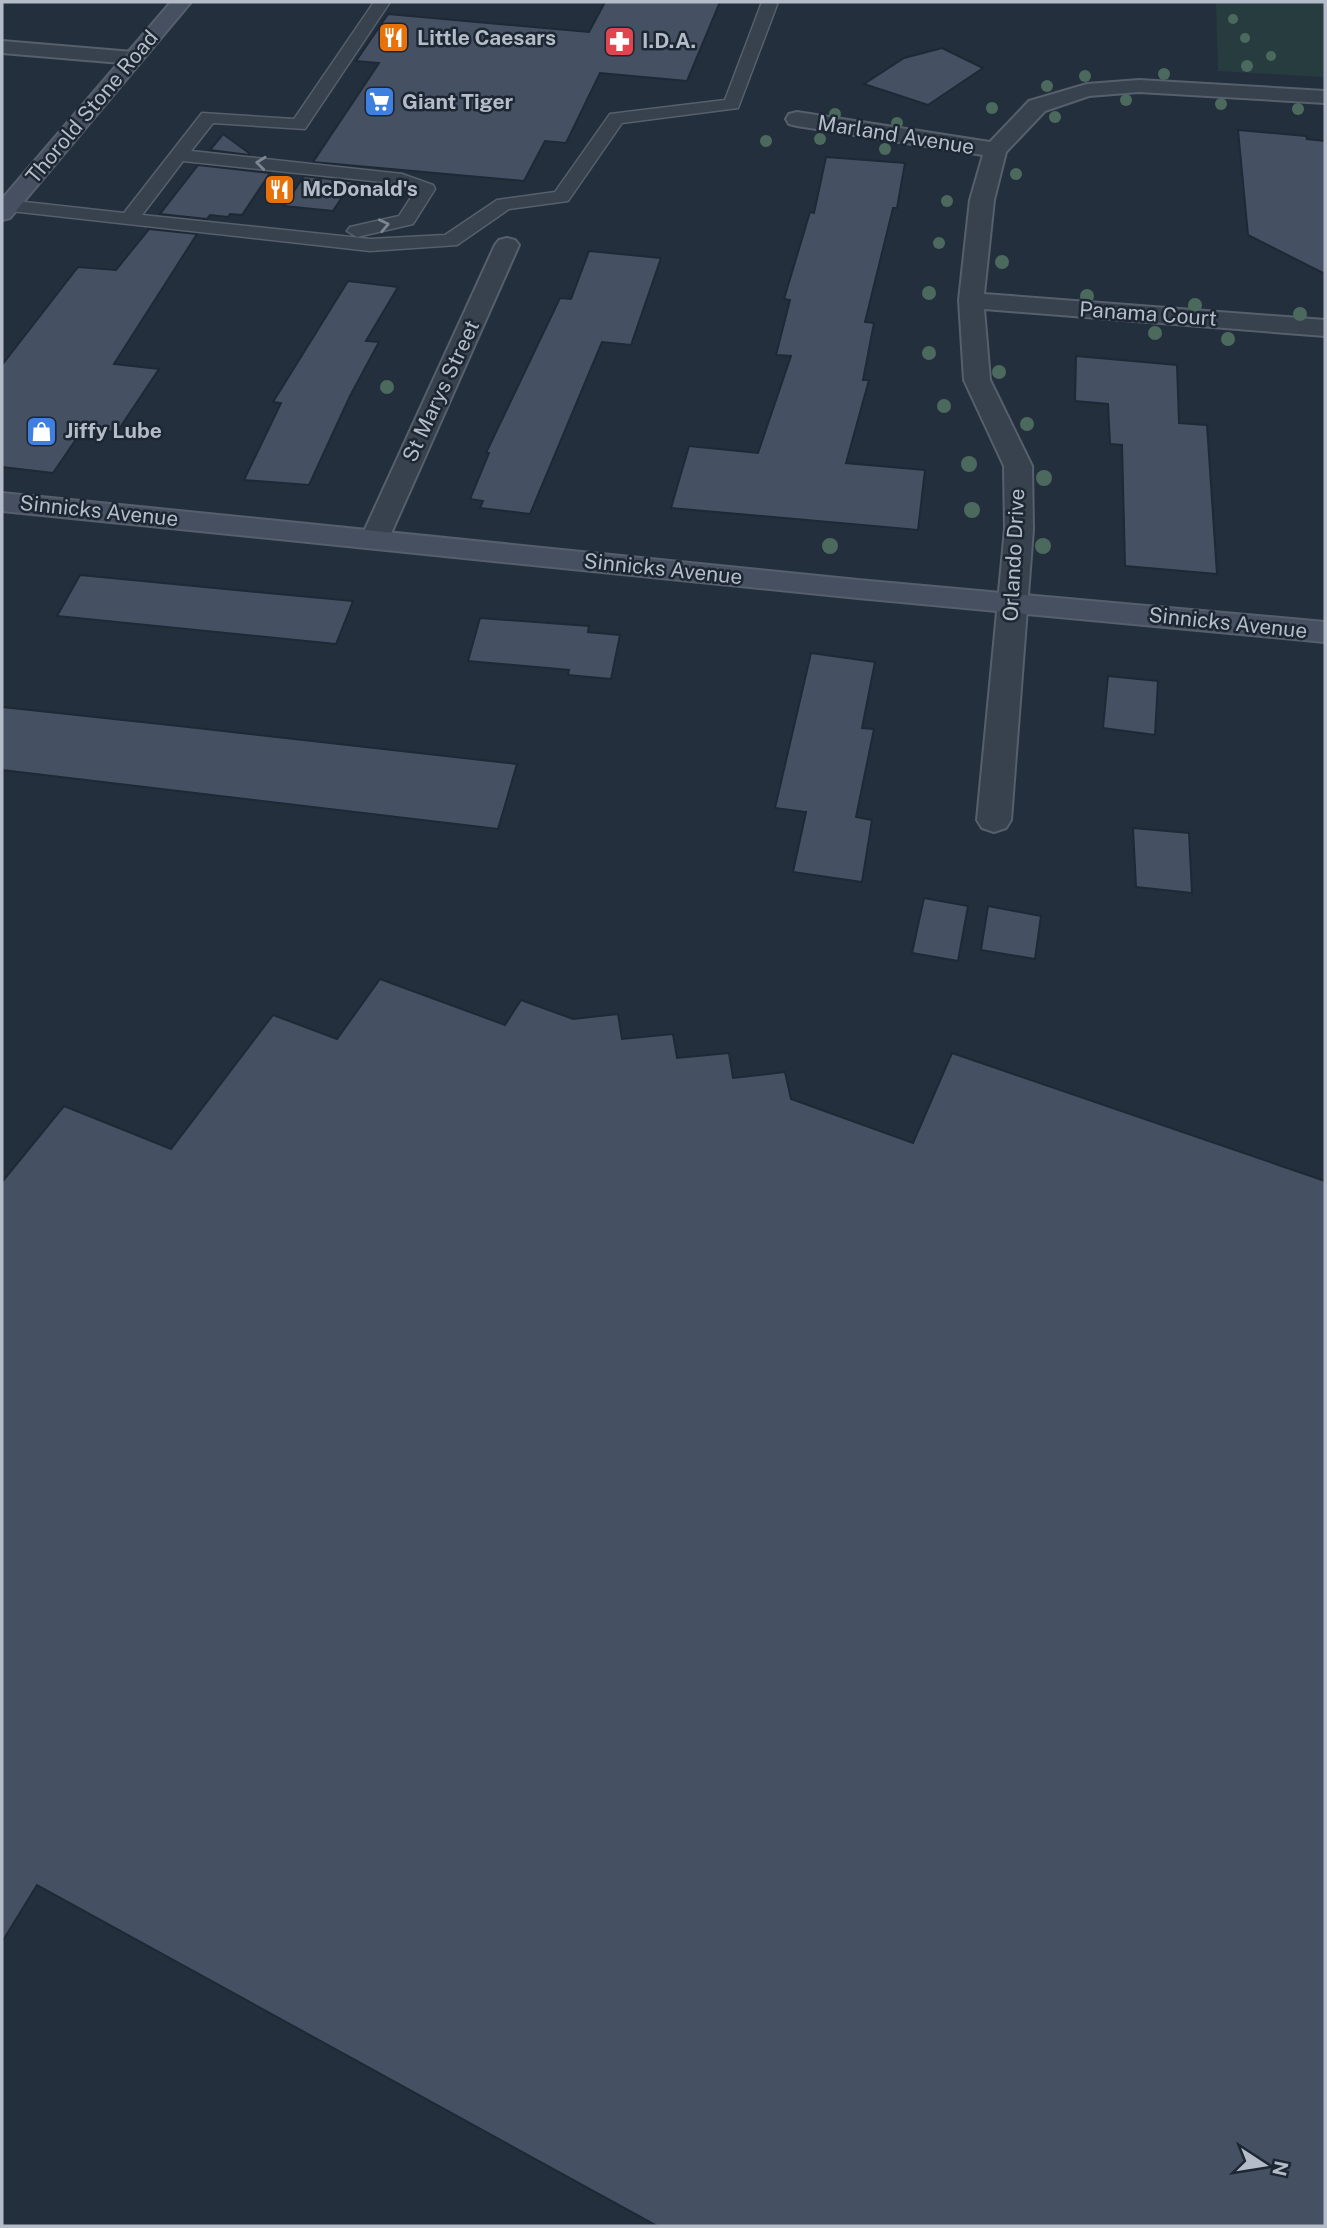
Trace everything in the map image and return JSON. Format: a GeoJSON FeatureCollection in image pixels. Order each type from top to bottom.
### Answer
{"type":"FeatureCollection","features":[{"type":"Feature","properties":{"kind":"street","name":"Thorold Stone Road"},"geometry":{"type":"LineString","coordinates":[[4,210],[181,2]]}},
{"type":"Feature","properties":{"kind":"street"},"geometry":{"type":"LineString","coordinates":[[2,47],[134,58]]}},
{"type":"Feature","properties":{"kind":"street","name":"Orlando Drive"},"geometry":{"type":"LineString","coordinates":[[994,820],[1019,529],[1018,466],[977,380],[971,300],[982,200],[995,150],[1037,106],[1087,90],[1139,86],[1325,97]]}},
{"type":"Feature","properties":{"kind":"street","name":"Marland Avenue"},"geometry":{"type":"LineString","coordinates":[[797,119],[995,150]]}},
{"type":"Feature","properties":{"kind":"street","name":"St Marys Street"},"geometry":{"type":"LineString","coordinates":[[375,538],[507,245]]}},
{"type":"Feature","properties":{"kind":"street","name":"Panama Court"},"geometry":{"type":"LineString","coordinates":[[971,300],[1325,328]]}},
{"type":"Feature","properties":{"kind":"street","name":"Sinnicks Avenue"},"geometry":{"type":"LineString","coordinates":[[2,502],[858,589],[1012,601],[1325,632]]}},
{"type":"Feature","properties":{"kind":"lane"},"geometry":{"type":"LineString","coordinates":[[129,219],[208,117],[299,125],[382,2]]}},
{"type":"Feature","properties":{"kind":"lane"},"geometry":{"type":"LineString","coordinates":[[4,210],[129,219],[370,245],[450,241],[504,204],[561,197],[615,118],[732,104],[770,2]]}},
{"type":"Feature","properties":{"kind":"lane"},"geometry":{"type":"LineString","coordinates":[[178,155],[395,178],[426,190],[407,220],[318,240]]}},
{"type":"Feature","properties":{"kind":"green space"},"geometry":{"type":"Polygon","coordinates":[[[1216,2],[1325,2],[1325,77],[1218,71],[1216,2]]]}},
{"type":"Feature","properties":{"kind":"building"},"geometry":{"type":"Polygon","coordinates":[[[605,2],[720,2],[687,81],[600,73],[566,143],[545,141],[524,181],[313,162],[379,63],[356,61],[388,14],[589,32],[605,2]]]}},
{"type":"Feature","properties":{"kind":"building"},"geometry":{"type":"Polygon","coordinates":[[[942,48],[983,68],[928,105],[864,84],[904,58],[942,48]]]}},
{"type":"Feature","properties":{"kind":"building"},"geometry":{"type":"Polygon","coordinates":[[[1238,130],[1306,136],[1307,139],[1325,141],[1325,274],[1248,235],[1238,130]]]}},
{"type":"Feature","properties":{"kind":"building"},"geometry":{"type":"Polygon","coordinates":[[[223,134],[249,153],[249,155],[210,150],[223,134]]]}},
{"type":"Feature","properties":{"kind":"building"},"geometry":{"type":"Polygon","coordinates":[[[826,157],[905,163],[897,208],[893,208],[865,322],[874,323],[863,380],[869,380],[846,463],[925,470],[918,530],[671,508],[689,446],[758,453],[791,356],[776,355],[790,300],[784,299],[810,212],[814,213],[826,157]]]}},
{"type":"Feature","properties":{"kind":"building"},"geometry":{"type":"Polygon","coordinates":[[[198,165],[270,173],[242,215],[210,215],[207,219],[160,214],[198,165]]]}},
{"type":"Feature","properties":{"kind":"building"},"geometry":{"type":"Polygon","coordinates":[[[304,176],[381,185],[376,194],[346,191],[333,211],[284,206],[304,176]]]}},
{"type":"Feature","properties":{"kind":"building"},"geometry":{"type":"Polygon","coordinates":[[[149,229],[197,234],[114,364],[159,369],[117,432],[83,429],[53,473],[2,467],[2,365],[78,267],[116,270],[149,229]]]}},
{"type":"Feature","properties":{"kind":"building"},"geometry":{"type":"Polygon","coordinates":[[[589,251],[661,258],[631,345],[602,342],[530,514],[480,508],[483,501],[470,499],[489,453],[486,453],[560,298],[571,299],[589,251]]]}},
{"type":"Feature","properties":{"kind":"building"},"geometry":{"type":"Polygon","coordinates":[[[348,281],[398,287],[366,341],[379,342],[350,396],[309,485],[244,480],[281,403],[273,402],[348,281]]]}},
{"type":"Feature","properties":{"kind":"building"},"geometry":{"type":"Polygon","coordinates":[[[1076,356],[1177,365],[1179,423],[1207,425],[1217,574],[1125,566],[1122,445],[1110,444],[1108,404],[1075,401],[1076,356]]]}},
{"type":"Feature","properties":{"kind":"building"},"geometry":{"type":"Polygon","coordinates":[[[80,575],[353,601],[336,644],[57,616],[80,575]]]}},
{"type":"Feature","properties":{"kind":"building"},"geometry":{"type":"Polygon","coordinates":[[[480,618],[589,626],[588,632],[620,635],[611,679],[568,675],[569,670],[468,661],[480,618]]]}},
{"type":"Feature","properties":{"kind":"building"},"geometry":{"type":"Polygon","coordinates":[[[811,653],[875,662],[862,728],[874,729],[856,817],[872,820],[862,882],[793,872],[806,812],[775,808],[811,653]]]}},
{"type":"Feature","properties":{"kind":"building"},"geometry":{"type":"Polygon","coordinates":[[[1108,676],[1158,681],[1155,735],[1103,728],[1108,676]]]}},
{"type":"Feature","properties":{"kind":"building"},"geometry":{"type":"Polygon","coordinates":[[[2,707],[517,764],[498,829],[2,770],[2,707]]]}},
{"type":"Feature","properties":{"kind":"building"},"geometry":{"type":"Polygon","coordinates":[[[1133,828],[1189,833],[1192,893],[1136,887],[1133,828]]]}},
{"type":"Feature","properties":{"kind":"building"},"geometry":{"type":"Polygon","coordinates":[[[924,898],[968,906],[958,961],[912,953],[924,898]]]}},
{"type":"Feature","properties":{"kind":"building"},"geometry":{"type":"Polygon","coordinates":[[[988,906],[1041,916],[1035,959],[981,950],[988,906]]]}},
{"type":"Feature","properties":{"kind":"building"},"geometry":{"type":"Polygon","coordinates":[[[380,979],[505,1025],[521,1000],[573,1019],[618,1014],[622,1039],[673,1034],[677,1058],[729,1053],[733,1078],[785,1072],[791,1099],[913,1143],[952,1053],[1325,1181],[1325,2226],[657,2226],[37,1885],[2,1942],[2,1182],[64,1106],[171,1149],[273,1015],[337,1039],[380,979]]]}},
{"type":"Feature","properties":{"kind":"place","name":"Little Caesars"},"geometry":{"type":"Point","coordinates":[394,38]}},
{"type":"Feature","properties":{"kind":"place","name":"I.D.A."},"geometry":{"type":"Point","coordinates":[619,41]}},
{"type":"Feature","properties":{"kind":"place","name":"Giant Tiger"},"geometry":{"type":"Point","coordinates":[379,102]}},
{"type":"Feature","properties":{"kind":"place","name":"McDonald's"},"geometry":{"type":"Point","coordinates":[279,189]}},
{"type":"Feature","properties":{"kind":"place","name":"Jiffy Lube"},"geometry":{"type":"Point","coordinates":[42,431]}}]}
